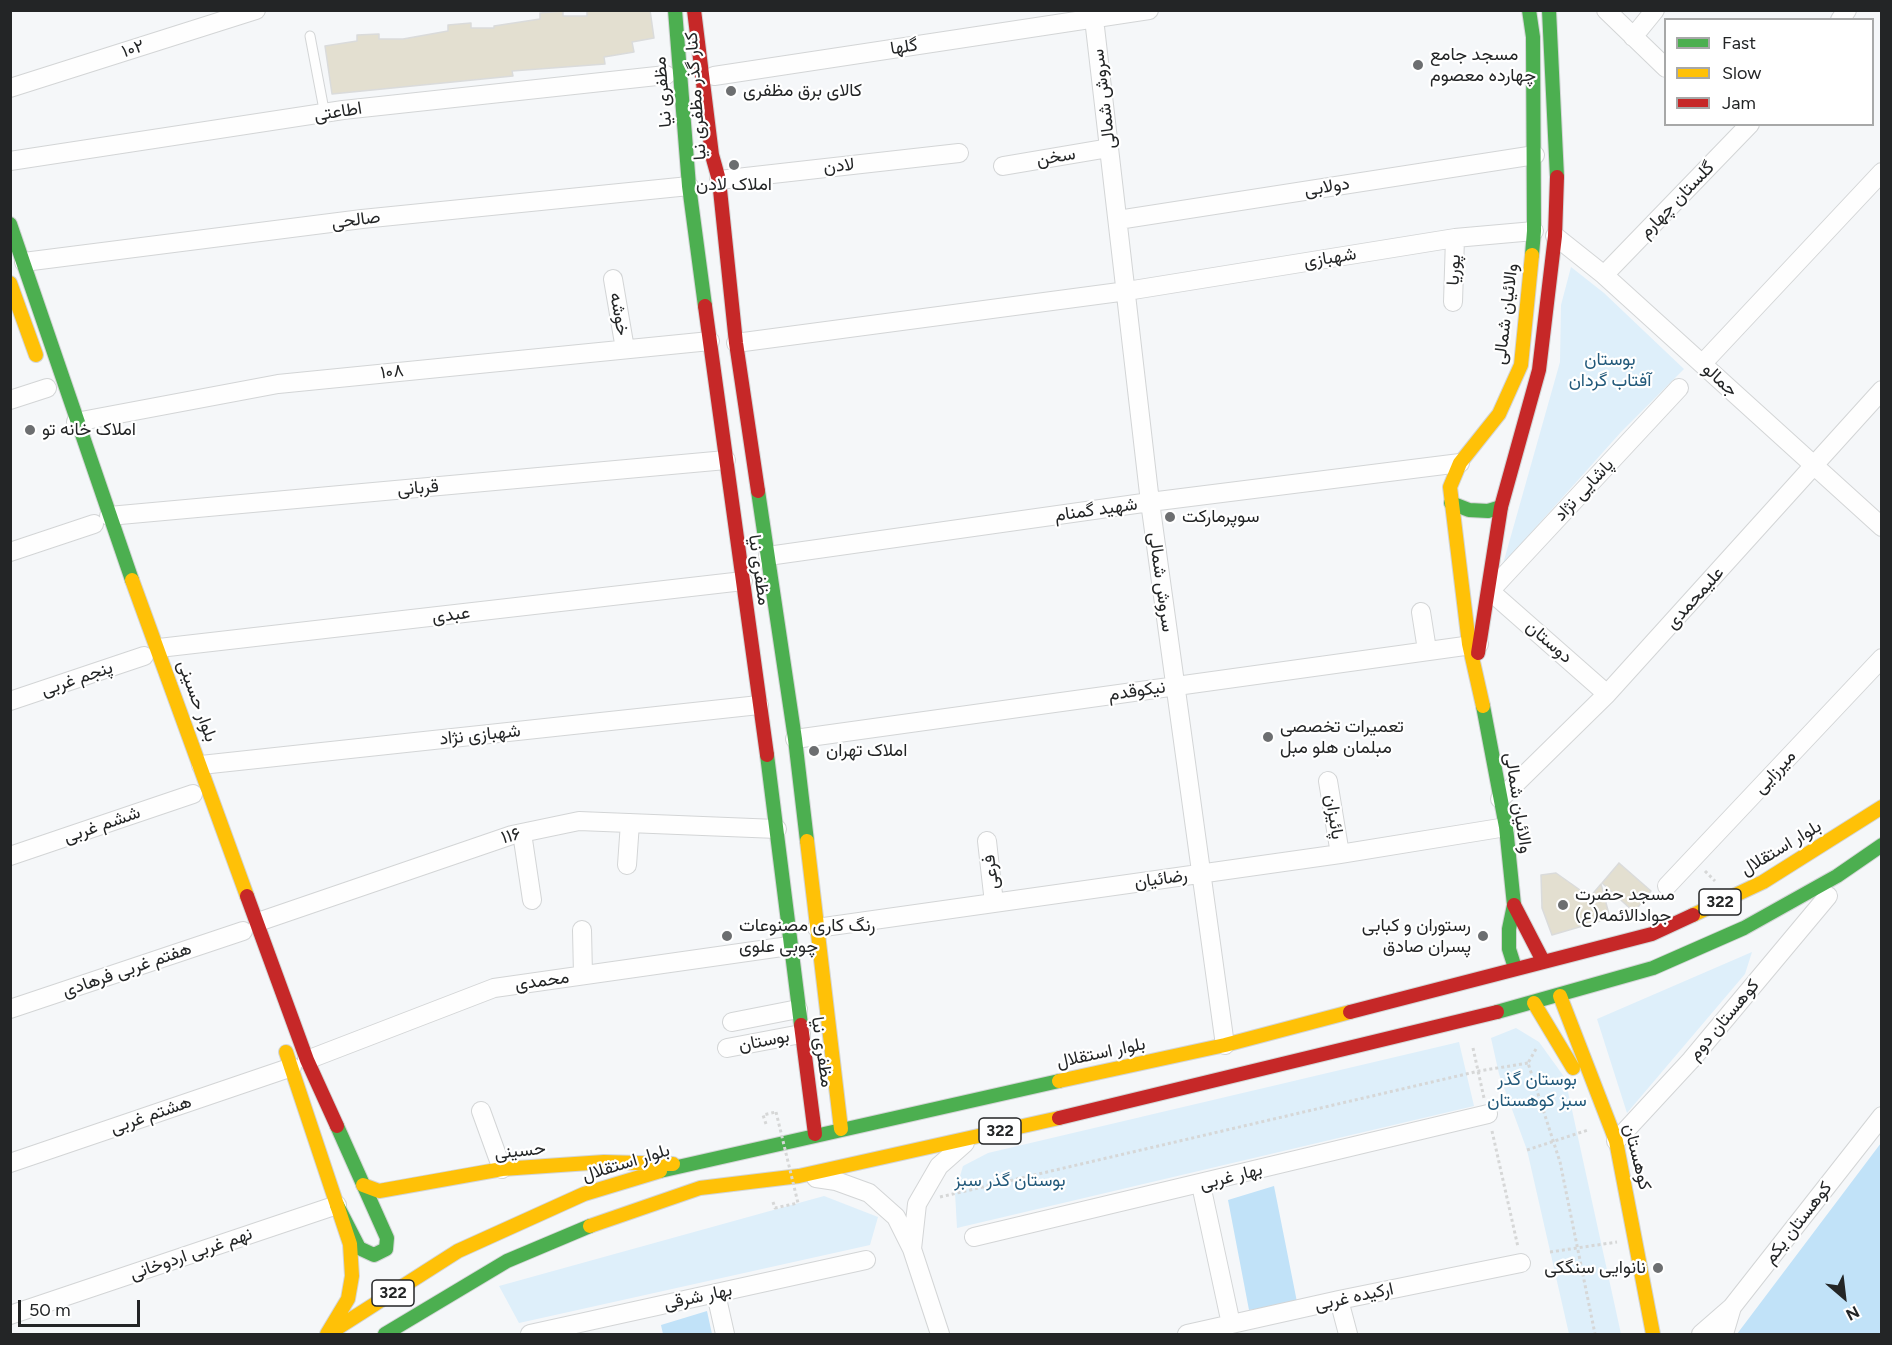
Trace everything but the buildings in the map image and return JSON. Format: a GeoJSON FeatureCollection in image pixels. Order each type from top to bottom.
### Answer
{"type":"FeatureCollection","features":[{"type":"Feature","properties":{"kind":"main road","name":"مظفری نیا"},"geometry":{"type":"LineString","coordinates":[[675,10],[689,186],[777,829],[789,946],[815,1134]]}},
{"type":"Feature","properties":{"kind":"main road","name":"مظفری نیا"},"geometry":{"type":"LineString","coordinates":[[693,10],[712,155],[719,180],[736,343],[795,739],[841,1129]]}},
{"type":"Feature","properties":{"kind":"main road","name":"کنار گذر مظفری نیا"},"geometry":{"type":"LineString","coordinates":[[707,10],[714,76],[719,180]]}},
{"type":"Feature","properties":{"kind":"main road","name":"والائیان شمالی"},"geometry":{"type":"LineString","coordinates":[[1529,10],[1533,37],[1534,231],[1521,365],[1499,414],[1460,463],[1450,487],[1477,672],[1506,827],[1514,905],[1509,929],[1509,949],[1515,968],[1534,1003]]}},
{"type":"Feature","properties":{"kind":"main road","name":"والائیان شمالی"},"geometry":{"type":"LineString","coordinates":[[1474,644],[1490,591],[1507,479],[1539,370],[1555,236],[1558,157],[1549,10]]}},
{"type":"Feature","properties":{"kind":"main road"},"geometry":{"type":"LineString","coordinates":[[664,54],[666,75],[689,186]]}},
{"type":"Feature","properties":{"kind":"main road","name":"بلوار حسینی"},"geometry":{"type":"LineString","coordinates":[[10,224],[76,422],[98,523],[147,654],[201,765],[247,928],[300,1064],[363,1185],[387,1238],[388,1245],[381,1254],[374,1255],[359,1248],[337,1205],[300,1064],[280,1036]]}},
{"type":"Feature","properties":{"kind":"main road"},"geometry":{"type":"LineString","coordinates":[[1534,231],[1555,236]]}},
{"type":"Feature","properties":{"kind":"main road"},"geometry":{"type":"LineString","coordinates":[[10,283],[45,383]]}},
{"type":"Feature","properties":{"kind":"main road"},"geometry":{"type":"LineString","coordinates":[[1460,463],[1487,463],[1507,479]]}},
{"type":"Feature","properties":{"kind":"main road"},"geometry":{"type":"LineString","coordinates":[[1451,503],[1469,510],[1488,511],[1501,507]]}},
{"type":"Feature","properties":{"kind":"main road","name":"بلوار استقلال"},"geometry":{"type":"LineString","coordinates":[[328,1335],[466,1265],[584,1194],[683,1164],[1225,1045],[1652,934],[1763,882],[1881,807]]}},
{"type":"Feature","properties":{"kind":"main road","name":"بلوار استقلال"},"geometry":{"type":"LineString","coordinates":[[385,1335],[466,1265],[507,1261],[604,1220],[700,1188],[799,1176],[970,1138],[1534,1003],[1653,968],[1744,928],[1837,876],[1881,845]]}},
{"type":"Feature","properties":{"kind":"main road","name":"والائیان شمالی"},"geometry":{"type":"LineString","coordinates":[[1514,905],[1543,961]]}},
{"type":"Feature","properties":{"kind":"main road","name":"کوهستان"},"geometry":{"type":"LineString","coordinates":[[1543,961],[1560,996],[1616,1141],[1634,1221],[1653,1335]]}},
{"type":"Feature","properties":{"kind":"main road","name":"کوهستان"},"geometry":{"type":"LineString","coordinates":[[1534,1003],[1568,1057],[1581,1084],[1593,1128]]}},
{"type":"Feature","properties":{"kind":"main road"},"geometry":{"type":"LineString","coordinates":[[809,1090],[816,1097],[825,1097],[834,1075]]}},
{"type":"Feature","properties":{"kind":"main road"},"geometry":{"type":"LineString","coordinates":[[1600,1155],[1616,1141]]}},
{"type":"Feature","properties":{"kind":"main road","name":"حسینی"},"geometry":{"type":"LineString","coordinates":[[363,1185],[379,1191],[401,1189],[501,1169],[604,1162],[683,1164]]}},
{"type":"Feature","properties":{"kind":"main road"},"geometry":{"type":"LineString","coordinates":[[328,1335],[348,1299],[352,1276],[350,1244],[337,1205]]}},
{"type":"Feature","properties":{"kind":"street","name":"۱۰۲"},"geometry":{"type":"LineString","coordinates":[[10,88],[256,10]]}},
{"type":"Feature","properties":{"kind":"street","name":"گلها"},"geometry":{"type":"LineString","coordinates":[[714,76],[1094,15],[1149,10]]}},
{"type":"Feature","properties":{"kind":"street"},"geometry":{"type":"LineString","coordinates":[[1606,10],[1664,67]]}},
{"type":"Feature","properties":{"kind":"street"},"geometry":{"type":"LineString","coordinates":[[1633,37],[1655,10]]}},
{"type":"Feature","properties":{"kind":"street","name":"سروش شمالی"},"geometry":{"type":"LineString","coordinates":[[1094,15],[1150,502],[1225,1045]]}},
{"type":"Feature","properties":{"kind":"street","name":"اطاعتی"},"geometry":{"type":"LineString","coordinates":[[10,161],[325,115],[343,110],[666,75]]}},
{"type":"Feature","properties":{"kind":"street","name":"گلستان چهارم"},"geometry":{"type":"LineString","coordinates":[[1604,275],[1748,126]]}},
{"type":"Feature","properties":{"kind":"street","name":"سخن"},"geometry":{"type":"LineString","coordinates":[[1003,166],[1109,148]]}},
{"type":"Feature","properties":{"kind":"street","name":"لادن"},"geometry":{"type":"LineString","coordinates":[[719,180],[959,153]]}},
{"type":"Feature","properties":{"kind":"street","name":"دولابی"},"geometry":{"type":"LineString","coordinates":[[1118,220],[1535,155]]}},
{"type":"Feature","properties":{"kind":"street"},"geometry":{"type":"LineString","coordinates":[[1702,364],[1881,172]]}},
{"type":"Feature","properties":{"kind":"street","name":"صالحی"},"geometry":{"type":"LineString","coordinates":[[24,262],[362,219],[689,186]]}},
{"type":"Feature","properties":{"kind":"street","name":"شهبازی"},"geometry":{"type":"LineString","coordinates":[[736,343],[1127,291],[1455,238],[1534,231]]}},
{"type":"Feature","properties":{"kind":"street","name":"جمالو"},"geometry":{"type":"LineString","coordinates":[[1555,236],[1604,275],[1881,527]]}},
{"type":"Feature","properties":{"kind":"street","name":"پوریا"},"geometry":{"type":"LineString","coordinates":[[1453,302],[1455,238]]}},
{"type":"Feature","properties":{"kind":"street","name":"خوشه"},"geometry":{"type":"LineString","coordinates":[[613,279],[625,349]]}},
{"type":"Feature","properties":{"kind":"street","name":"۱۰۸"},"geometry":{"type":"LineString","coordinates":[[76,422],[278,384],[711,341]]}},
{"type":"Feature","properties":{"kind":"street"},"geometry":{"type":"LineString","coordinates":[[10,400],[45,383]]}},
{"type":"Feature","properties":{"kind":"street","name":"پاشایی نژاد"},"geometry":{"type":"LineString","coordinates":[[1490,591],[1679,388]]}},
{"type":"Feature","properties":{"kind":"street","name":"علیمحمدی"},"geometry":{"type":"LineString","coordinates":[[1500,799],[1607,694],[1881,390]]}},
{"type":"Feature","properties":{"kind":"street","name":"قربانی"},"geometry":{"type":"LineString","coordinates":[[10,552],[98,523],[726,460]]}},
{"type":"Feature","properties":{"kind":"street","name":"شهید گمنام"},"geometry":{"type":"LineString","coordinates":[[768,556],[1150,502],[1460,463]]}},
{"type":"Feature","properties":{"kind":"street","name":"عبدی"},"geometry":{"type":"LineString","coordinates":[[147,654],[742,581]]}},
{"type":"Feature","properties":{"kind":"street","name":"دوستان"},"geometry":{"type":"LineString","coordinates":[[1490,591],[1607,694]]}},
{"type":"Feature","properties":{"kind":"street"},"geometry":{"type":"LineString","coordinates":[[1421,612],[1427,650]]}},
{"type":"Feature","properties":{"kind":"street","name":"نیکوقدم"},"geometry":{"type":"LineString","coordinates":[[795,739],[1474,644]]}},
{"type":"Feature","properties":{"kind":"street","name":"پنجم غربی"},"geometry":{"type":"LineString","coordinates":[[10,701],[147,654]]}},
{"type":"Feature","properties":{"kind":"street","name":"میرزایی"},"geometry":{"type":"LineString","coordinates":[[1667,886],[1881,658]]}},
{"type":"Feature","properties":{"kind":"street","name":"شهبازی نژاد"},"geometry":{"type":"LineString","coordinates":[[201,765],[759,705]]}},
{"type":"Feature","properties":{"kind":"street","name":"پائیزان"},"geometry":{"type":"LineString","coordinates":[[1328,781],[1340,854]]}},
{"type":"Feature","properties":{"kind":"street","name":"ششم غربی"},"geometry":{"type":"LineString","coordinates":[[10,856],[193,794]]}},
{"type":"Feature","properties":{"kind":"street","name":"۱۱۶"},"geometry":{"type":"LineString","coordinates":[[247,928],[522,833],[579,821],[777,829]]}},
{"type":"Feature","properties":{"kind":"street"},"geometry":{"type":"LineString","coordinates":[[627,864],[630,823]]}},
{"type":"Feature","properties":{"kind":"street","name":"رضائیان"},"geometry":{"type":"LineString","coordinates":[[817,928],[1340,854],[1506,827]]}},
{"type":"Feature","properties":{"kind":"street"},"geometry":{"type":"LineString","coordinates":[[522,833],[532,900]]}},
{"type":"Feature","properties":{"kind":"street","name":"فرعی"},"geometry":{"type":"LineString","coordinates":[[987,841],[994,903]]}},
{"type":"Feature","properties":{"kind":"street","name":"کوهستان دوم"},"geometry":{"type":"LineString","coordinates":[[1616,1141],[1691,1060],[1828,896]]}},
{"type":"Feature","properties":{"kind":"street","name":"هفتم غربی فرهادی"},"geometry":{"type":"LineString","coordinates":[[10,1009],[247,928]]}},
{"type":"Feature","properties":{"kind":"street"},"geometry":{"type":"LineString","coordinates":[[582,930],[583,975]]}},
{"type":"Feature","properties":{"kind":"street","name":"محمدی"},"geometry":{"type":"LineString","coordinates":[[300,1064],[494,988],[789,946]]}},
{"type":"Feature","properties":{"kind":"street"},"geometry":{"type":"LineString","coordinates":[[732,1022],[798,1009]]}},
{"type":"Feature","properties":{"kind":"street","name":"بوستان"},"geometry":{"type":"LineString","coordinates":[[727,1048],[801,1034]]}},
{"type":"Feature","properties":{"kind":"street","name":"هشتم غربی"},"geometry":{"type":"LineString","coordinates":[[10,1163],[300,1064]]}},
{"type":"Feature","properties":{"kind":"street"},"geometry":{"type":"LineString","coordinates":[[481,1111],[501,1169]]}},
{"type":"Feature","properties":{"kind":"street","name":"بهار غربی"},"geometry":{"type":"LineString","coordinates":[[974,1237],[1200,1185],[1488,1114]]}},
{"type":"Feature","properties":{"kind":"street","name":"کوهستان یکم"},"geometry":{"type":"LineString","coordinates":[[1724,1335],[1732,1307],[1881,1116]]}},
{"type":"Feature","properties":{"kind":"street"},"geometry":{"type":"LineString","coordinates":[[912,1249],[917,1204],[939,1166],[970,1138]]}},
{"type":"Feature","properties":{"kind":"street"},"geometry":{"type":"LineString","coordinates":[[799,1176],[836,1181],[869,1193],[896,1217],[912,1249],[940,1335]]}},
{"type":"Feature","properties":{"kind":"street"},"geometry":{"type":"LineString","coordinates":[[1200,1185],[1231,1324]]}},
{"type":"Feature","properties":{"kind":"street","name":"نهم غربی اردوخانی"},"geometry":{"type":"LineString","coordinates":[[10,1315],[337,1205]]}},
{"type":"Feature","properties":{"kind":"street","name":"بهار شرقی"},"geometry":{"type":"LineString","coordinates":[[530,1335],[866,1260]]}},
{"type":"Feature","properties":{"kind":"street","name":"ارکیده غربی"},"geometry":{"type":"LineString","coordinates":[[1187,1335],[1339,1300],[1521,1263]]}},
{"type":"Feature","properties":{"kind":"street"},"geometry":{"type":"LineString","coordinates":[[716,1294],[725,1335]]}},
{"type":"Feature","properties":{"kind":"street"},"geometry":{"type":"LineString","coordinates":[[1339,1300],[1348,1335]]}},
{"type":"Feature","properties":{"kind":"street"},"geometry":{"type":"LineString","coordinates":[[1701,1335],[1732,1307]]}},
{"type":"Feature","properties":{"kind":"lane"},"geometry":{"type":"LineString","coordinates":[[310,36],[325,115]]}},
{"type":"Feature","properties":{"kind":"path"},"geometry":{"type":"LineString","coordinates":[[1693,860],[1731,897]]}},
{"type":"Feature","properties":{"kind":"path"},"geometry":{"type":"LineString","coordinates":[[1549,1027],[1528,1063],[1553,1142],[1595,1335]]}},
{"type":"Feature","properties":{"kind":"path"},"geometry":{"type":"LineString","coordinates":[[1473,1048],[1521,1263]]}},
{"type":"Feature","properties":{"kind":"path"},"geometry":{"type":"LineString","coordinates":[[917,1204],[1479,1071],[1528,1063]]}},
{"type":"Feature","properties":{"kind":"path"},"geometry":{"type":"LineString","coordinates":[[774,1123],[766,1126],[763,1115],[776,1112],[798,1203],[775,1208]]}},
{"type":"Feature","properties":{"kind":"path"},"geometry":{"type":"LineString","coordinates":[[1527,1150],[1593,1128]]}},
{"type":"Feature","properties":{"kind":"path"},"geometry":{"type":"LineString","coordinates":[[1550,1252],[1620,1242]]}},
{"type":"Feature","properties":{"kind":"green space","name":"بوستان آفتاب گردان"},"geometry":{"type":"Polygon","coordinates":[[[1571,267],[1604,293],[1684,369],[1621,432],[1503,564],[1560,362],[1561,305],[1571,267]]]}},
{"type":"Feature","properties":{"kind":"green space"},"geometry":{"type":"Polygon","coordinates":[[[1752,952],[1745,974],[1627,1113],[1597,1019],[1752,952]]]}},
{"type":"Feature","properties":{"kind":"green space","name":"بوستان گذر سبز کوهستان"},"geometry":{"type":"Polygon","coordinates":[[[1516,1028],[1539,1042],[1565,1078],[1621,1334],[1569,1334],[1527,1150],[1499,1074],[1491,1038],[1516,1028]]]}},
{"type":"Feature","properties":{"kind":"green space","name":"بوستان گذر سبز"},"geometry":{"type":"Polygon","coordinates":[[[1459,1042],[1474,1106],[957,1228],[955,1193],[963,1166],[988,1153],[1459,1042]]]}},
{"type":"Feature","properties":{"kind":"green space"},"geometry":{"type":"Polygon","coordinates":[[[824,1196],[878,1217],[870,1245],[519,1323],[499,1286],[824,1196]]]}},
{"type":"Feature","properties":{"kind":"shaded area"},"geometry":{"type":"Polygon","coordinates":[[[1881,1143],[1881,1334],[1737,1334],[1881,1143]]]}},
{"type":"Feature","properties":{"kind":"shaded area"},"geometry":{"type":"Polygon","coordinates":[[[1274,1186],[1297,1302],[1249,1310],[1228,1200],[1274,1186]]]}},
{"type":"Feature","properties":{"kind":"shaded area"},"geometry":{"type":"Polygon","coordinates":[[[707,1311],[712,1334],[663,1334],[661,1325],[707,1311]]]}},
{"type":"Feature","properties":{"kind":"traffic: fast"},"geometry":{"type":"LineString","coordinates":[[675,10],[689,186],[705,306]]}},
{"type":"Feature","properties":{"kind":"traffic: fast"},"geometry":{"type":"LineString","coordinates":[[1529,10],[1533,37],[1534,231],[1532,255]]}},
{"type":"Feature","properties":{"kind":"traffic: fast"},"geometry":{"type":"LineString","coordinates":[[1549,10],[1557,177]]}},
{"type":"Feature","properties":{"kind":"traffic: fast"},"geometry":{"type":"LineString","coordinates":[[10,224],[132,580]]}},
{"type":"Feature","properties":{"kind":"traffic: fast"},"geometry":{"type":"LineString","coordinates":[[758,491],[795,739],[807,841]]}},
{"type":"Feature","properties":{"kind":"traffic: fast"},"geometry":{"type":"LineString","coordinates":[[1451,503],[1469,510],[1488,511],[1501,507]]}},
{"type":"Feature","properties":{"kind":"traffic: fast"},"geometry":{"type":"LineString","coordinates":[[1483,706],[1506,827],[1514,905],[1509,929],[1509,949],[1515,968]]}},
{"type":"Feature","properties":{"kind":"traffic: fast"},"geometry":{"type":"LineString","coordinates":[[767,755],[801,1025]]}},
{"type":"Feature","properties":{"kind":"traffic: fast"},"geometry":{"type":"LineString","coordinates":[[1497,1012],[1653,968],[1744,928],[1837,876],[1882,845]]}},
{"type":"Feature","properties":{"kind":"traffic: fast"},"geometry":{"type":"LineString","coordinates":[[660,1171],[1059,1081]]}},
{"type":"Feature","properties":{"kind":"traffic: fast"},"geometry":{"type":"LineString","coordinates":[[337,1126],[387,1238],[386,1249],[374,1255],[359,1248],[337,1205]]}},
{"type":"Feature","properties":{"kind":"traffic: fast"},"geometry":{"type":"LineString","coordinates":[[385,1334],[507,1261],[590,1226]]}},
{"type":"Feature","properties":{"kind":"traffic: slow"},"geometry":{"type":"LineString","coordinates":[[1483,706],[1469,644],[1450,487],[1460,463],[1499,414],[1521,365],[1532,255]]}},
{"type":"Feature","properties":{"kind":"traffic: slow"},"geometry":{"type":"LineString","coordinates":[[10,283],[36,355]]}},
{"type":"Feature","properties":{"kind":"traffic: slow"},"geometry":{"type":"LineString","coordinates":[[132,580],[247,896]]}},
{"type":"Feature","properties":{"kind":"traffic: slow"},"geometry":{"type":"LineString","coordinates":[[1693,915],[1763,882],[1882,807]]}},
{"type":"Feature","properties":{"kind":"traffic: slow"},"geometry":{"type":"LineString","coordinates":[[807,841],[841,1129]]}},
{"type":"Feature","properties":{"kind":"traffic: slow"},"geometry":{"type":"LineString","coordinates":[[1560,996],[1616,1141],[1653,1334]]}},
{"type":"Feature","properties":{"kind":"traffic: slow"},"geometry":{"type":"LineString","coordinates":[[1534,1003],[1573,1068]]}},
{"type":"Feature","properties":{"kind":"traffic: slow"},"geometry":{"type":"LineString","coordinates":[[1059,1081],[1225,1045],[1350,1012]]}},
{"type":"Feature","properties":{"kind":"traffic: slow"},"geometry":{"type":"LineString","coordinates":[[286,1052],[350,1244],[352,1276],[348,1299],[327,1334]]}},
{"type":"Feature","properties":{"kind":"traffic: slow"},"geometry":{"type":"LineString","coordinates":[[590,1226],[700,1188],[799,1176],[1059,1118]]}},
{"type":"Feature","properties":{"kind":"traffic: slow"},"geometry":{"type":"LineString","coordinates":[[363,1185],[379,1191],[502,1169],[604,1162],[673,1164]]}},
{"type":"Feature","properties":{"kind":"traffic: slow"},"geometry":{"type":"LineString","coordinates":[[328,1334],[458,1251],[584,1194],[660,1171]]}},
{"type":"Feature","properties":{"kind":"traffic: jam"},"geometry":{"type":"LineString","coordinates":[[694,10],[712,155],[719,180],[736,343],[758,491]]}},
{"type":"Feature","properties":{"kind":"traffic: jam"},"geometry":{"type":"LineString","coordinates":[[1478,653],[1501,507],[1539,370],[1555,236],[1557,177]]}},
{"type":"Feature","properties":{"kind":"traffic: jam"},"geometry":{"type":"LineString","coordinates":[[705,306],[767,755]]}},
{"type":"Feature","properties":{"kind":"traffic: jam"},"geometry":{"type":"LineString","coordinates":[[247,896],[307,1060],[337,1126]]}},
{"type":"Feature","properties":{"kind":"traffic: jam"},"geometry":{"type":"LineString","coordinates":[[1514,905],[1543,961]]}},
{"type":"Feature","properties":{"kind":"traffic: jam"},"geometry":{"type":"LineString","coordinates":[[1350,1012],[1652,934],[1693,915]]}},
{"type":"Feature","properties":{"kind":"traffic: jam"},"geometry":{"type":"LineString","coordinates":[[1059,1118],[1497,1012]]}},
{"type":"Feature","properties":{"kind":"traffic: jam"},"geometry":{"type":"LineString","coordinates":[[801,1025],[815,1134]]}},
{"type":"Feature","properties":{"kind":"place","name":"مسجد جامع چهارده معصوم"},"geometry":{"type":"Point","coordinates":[1418,65]}},
{"type":"Feature","properties":{"kind":"place","name":"کالای برق مظفری"},"geometry":{"type":"Point","coordinates":[731,91]}},
{"type":"Feature","properties":{"kind":"place","name":"املاک لادن"},"geometry":{"type":"Point","coordinates":[734,165]}},
{"type":"Feature","properties":{"kind":"place","name":"املاک خانه تو"},"geometry":{"type":"Point","coordinates":[30,430]}},
{"type":"Feature","properties":{"kind":"place","name":"سوپرمارکت"},"geometry":{"type":"Point","coordinates":[1170,517]}},
{"type":"Feature","properties":{"kind":"place","name":"تعمیرات تخصصی مبلمان هلو مبل"},"geometry":{"type":"Point","coordinates":[1268,737]}},
{"type":"Feature","properties":{"kind":"place","name":"املاک تهران"},"geometry":{"type":"Point","coordinates":[814,751]}},
{"type":"Feature","properties":{"kind":"place","name":"مسجد حضرت جوادالائمه(ع)"},"geometry":{"type":"Point","coordinates":[1563,905]}},
{"type":"Feature","properties":{"kind":"place","name":"رنگ کاری مصنوعات چوبی علوی"},"geometry":{"type":"Point","coordinates":[727,936]}},
{"type":"Feature","properties":{"kind":"place","name":"رستوران و کبابی پسران صادق"},"geometry":{"type":"Point","coordinates":[1483,936]}},
{"type":"Feature","properties":{"kind":"place","name":"نانوایی سنگکی"},"geometry":{"type":"Point","coordinates":[1658,1268]}}]}
